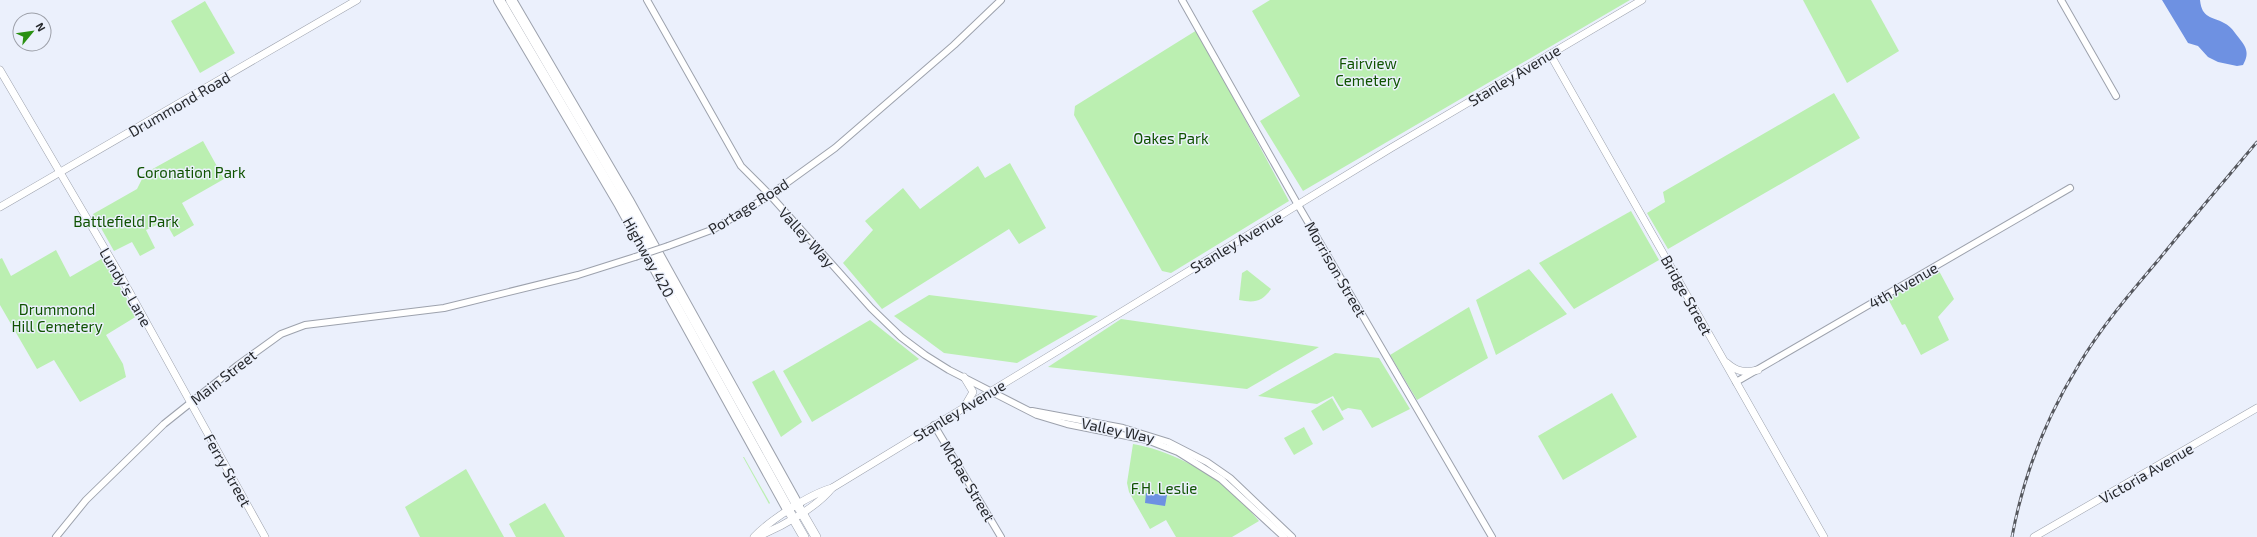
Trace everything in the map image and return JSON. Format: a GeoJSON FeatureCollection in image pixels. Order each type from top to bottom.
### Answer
{"type":"FeatureCollection","features":[{"type":"Feature","properties":{"kind":"highway","name":"Highway 420"},"geometry":{"type":"LineString","coordinates":[[499,0],[620,205],[796,512]]}},
{"type":"Feature","properties":{"kind":"highway","name":"Highway 420"},"geometry":{"type":"LineString","coordinates":[[512,0],[624,194],[796,512]]}},
{"type":"Feature","properties":{"kind":"highway"},"geometry":{"type":"LineString","coordinates":[[796,512],[804,537]]}},
{"type":"Feature","properties":{"kind":"highway"},"geometry":{"type":"LineString","coordinates":[[796,512],[810,537]]}},
{"type":"Feature","properties":{"kind":"highway"},"geometry":{"type":"LineString","coordinates":[[796,512],[816,537]]}},
{"type":"Feature","properties":{"kind":"main road","name":"Drummond Road"},"geometry":{"type":"LineString","coordinates":[[0,207],[357,0]]}},
{"type":"Feature","properties":{"kind":"main road","name":"Stanley Avenue"},"geometry":{"type":"LineString","coordinates":[[755,537],[763,528],[796,512],[820,491],[832,488],[1298,205],[1642,0]]}},
{"type":"Feature","properties":{"kind":"main road","name":"Bridge Street"},"geometry":{"type":"LineString","coordinates":[[1550,54],[1824,537]]}},
{"type":"Feature","properties":{"kind":"main road","name":"Lundy's Lane"},"geometry":{"type":"LineString","coordinates":[[0,70],[119,273],[190,402]]}},
{"type":"Feature","properties":{"kind":"main road"},"geometry":{"type":"LineString","coordinates":[[1724,361],[1739,371],[1748,372],[1758,370]]}},
{"type":"Feature","properties":{"kind":"main road"},"geometry":{"type":"LineString","coordinates":[[962,408],[969,400],[973,392],[964,377]]}},
{"type":"Feature","properties":{"kind":"main road","name":"Ferry Street"},"geometry":{"type":"LineString","coordinates":[[190,402],[265,537]]}},
{"type":"Feature","properties":{"kind":"main road","name":"Victoria Avenue"},"geometry":{"type":"LineString","coordinates":[[2034,537],[2257,408]]}},
{"type":"Feature","properties":{"kind":"street","name":"Valley Way"},"geometry":{"type":"LineString","coordinates":[[647,0],[741,166],[770,195],[883,320],[925,355],[990,392],[1032,411],[1123,428],[1168,442],[1206,462],[1230,478],[1292,537]]}},
{"type":"Feature","properties":{"kind":"street","name":"Portage Road"},"geometry":{"type":"LineString","coordinates":[[440,308],[578,275],[668,246],[714,229],[770,195],[835,148],[864,124],[1002,0]]}},
{"type":"Feature","properties":{"kind":"street","name":"Morrison Street"},"geometry":{"type":"LineString","coordinates":[[1182,0],[1298,205],[1492,537]]}},
{"type":"Feature","properties":{"kind":"street"},"geometry":{"type":"LineString","coordinates":[[2061,0],[2116,96]]}},
{"type":"Feature","properties":{"kind":"street","name":"4th Avenue"},"geometry":{"type":"LineString","coordinates":[[1736,382],[2070,188]]}},
{"type":"Feature","properties":{"kind":"street","name":"Main Street"},"geometry":{"type":"LineString","coordinates":[[56,537],[75,512],[125,461],[190,402],[252,354],[284,333],[305,325],[440,308]]}},
{"type":"Feature","properties":{"kind":"street","name":"Valley Way"},"geometry":{"type":"LineString","coordinates":[[1032,411],[1037,415],[1057,422],[1147,440],[1178,452],[1221,478],[1284,537]]}},
{"type":"Feature","properties":{"kind":"street","name":"McRae Street"},"geometry":{"type":"LineString","coordinates":[[934,425],[1001,537]]}},
{"type":"Feature","properties":{"kind":"green space","name":"Fairview Cemetery"},"geometry":{"type":"Polygon","coordinates":[[[1270,0],[1630,0],[1303,191],[1260,121],[1300,96],[1252,11],[1270,0]]]}},
{"type":"Feature","properties":{"kind":"green space"},"geometry":{"type":"Polygon","coordinates":[[[1803,0],[1871,0],[1899,51],[1847,83],[1803,0]]]}},
{"type":"Feature","properties":{"kind":"green space"},"geometry":{"type":"Polygon","coordinates":[[[205,1],[235,53],[200,73],[171,21],[205,1]]]}},
{"type":"Feature","properties":{"kind":"green space","name":"Oakes Park"},"geometry":{"type":"Polygon","coordinates":[[[1197,30],[1289,201],[1171,273],[1162,271],[1074,115],[1075,106],[1197,30]]]}},
{"type":"Feature","properties":{"kind":"green space"},"geometry":{"type":"Polygon","coordinates":[[[1834,93],[1860,138],[1668,249],[1647,213],[1665,202],[1663,192],[1834,93]]]}},
{"type":"Feature","properties":{"kind":"green space"},"geometry":{"type":"Polygon","coordinates":[[[203,141],[224,179],[182,203],[194,225],[174,237],[165,221],[146,230],[155,248],[140,256],[132,242],[114,251],[93,214],[137,189],[142,179],[140,176],[203,141]]]}},
{"type":"Feature","properties":{"kind":"green space"},"geometry":{"type":"Polygon","coordinates":[[[1010,163],[1046,228],[1019,244],[1009,229],[882,309],[843,263],[873,230],[865,221],[903,188],[920,209],[978,166],[985,178],[1010,163]]]}},
{"type":"Feature","properties":{"kind":"green space"},"geometry":{"type":"Polygon","coordinates":[[[1631,211],[1659,260],[1574,309],[1539,263],[1631,211]]]}},
{"type":"Feature","properties":{"kind":"green space","name":"Drummond Hill Cemetery"},"geometry":{"type":"Polygon","coordinates":[[[56,250],[70,277],[103,258],[137,316],[106,335],[123,364],[126,377],[80,402],[54,360],[37,369],[0,305],[0,259],[2,258],[11,276],[56,250]]]}},
{"type":"Feature","properties":{"kind":"green space"},"geometry":{"type":"Polygon","coordinates":[[[1529,269],[1567,314],[1496,355],[1476,300],[1529,269]]]}},
{"type":"Feature","properties":{"kind":"green space"},"geometry":{"type":"Polygon","coordinates":[[[1938,269],[1954,299],[1938,317],[1949,340],[1921,355],[1905,324],[1902,325],[1888,299],[1938,269]]]}},
{"type":"Feature","properties":{"kind":"green space"},"geometry":{"type":"Polygon","coordinates":[[[1247,270],[1271,289],[1261,299],[1253,301],[1239,300],[1242,273],[1247,270]]]}},
{"type":"Feature","properties":{"kind":"green space"},"geometry":{"type":"Polygon","coordinates":[[[929,295],[1098,316],[1017,363],[944,353],[894,316],[929,295]]]}},
{"type":"Feature","properties":{"kind":"green space"},"geometry":{"type":"Polygon","coordinates":[[[1469,307],[1488,358],[1417,400],[1390,355],[1469,307]]]}},
{"type":"Feature","properties":{"kind":"green space"},"geometry":{"type":"Polygon","coordinates":[[[1121,319],[1319,347],[1247,389],[1048,367],[1121,319]]]}},
{"type":"Feature","properties":{"kind":"green space"},"geometry":{"type":"Polygon","coordinates":[[[870,320],[919,359],[812,422],[783,371],[870,320]]]}},
{"type":"Feature","properties":{"kind":"green space"},"geometry":{"type":"Polygon","coordinates":[[[1335,353],[1379,358],[1410,409],[1372,428],[1361,410],[1348,408],[1342,411],[1333,396],[1317,404],[1258,396],[1335,353]]]}},
{"type":"Feature","properties":{"kind":"green space"},"geometry":{"type":"Polygon","coordinates":[[[774,370],[802,422],[781,437],[752,382],[774,370]]]}},
{"type":"Feature","properties":{"kind":"green space"},"geometry":{"type":"Polygon","coordinates":[[[1612,393],[1637,437],[1563,480],[1538,436],[1612,393]]]}},
{"type":"Feature","properties":{"kind":"green space"},"geometry":{"type":"Polygon","coordinates":[[[1332,398],[1344,419],[1323,431],[1311,411],[1332,398]]]}},
{"type":"Feature","properties":{"kind":"green space"},"geometry":{"type":"Polygon","coordinates":[[[1304,427],[1313,444],[1294,455],[1284,438],[1304,427]]]}},
{"type":"Feature","properties":{"kind":"green space","name":"F.H. Leslie"},"geometry":{"type":"Polygon","coordinates":[[[1133,444],[1173,456],[1200,469],[1224,485],[1259,521],[1232,537],[1176,537],[1166,520],[1150,529],[1129,492],[1127,483],[1133,444]]]}},
{"type":"Feature","properties":{"kind":"green space"},"geometry":{"type":"Polygon","coordinates":[[[743,457],[770,503],[769,504],[743,457]]]}},
{"type":"Feature","properties":{"kind":"green space"},"geometry":{"type":"Polygon","coordinates":[[[466,469],[504,537],[420,537],[405,507],[466,469]]]}},
{"type":"Feature","properties":{"kind":"green space"},"geometry":{"type":"Polygon","coordinates":[[[545,503],[565,537],[516,537],[509,524],[545,503]]]}},
{"type":"Feature","properties":{"kind":"water"},"geometry":{"type":"Polygon","coordinates":[[[2162,0],[2200,0],[2205,14],[2229,26],[2244,44],[2247,54],[2243,65],[2237,66],[2218,62],[2208,57],[2198,46],[2188,43],[2162,0]]]}},
{"type":"Feature","properties":{"kind":"water"},"geometry":{"type":"Polygon","coordinates":[[[1146,493],[1167,495],[1165,506],[1145,503],[1146,493]]]}},
{"type":"Feature","properties":{"kind":"railway"},"geometry":{"type":"LineString","coordinates":[[2012,537],[2022,492],[2037,448],[2066,386],[2087,352],[2127,297],[2257,142]]}},
{"type":"Feature","properties":{"kind":"park label","name":"Coronation Park"},"geometry":{"type":"Point","coordinates":[191,172]}},
{"type":"Feature","properties":{"kind":"park label","name":"Battlefield Park"},"geometry":{"type":"Point","coordinates":[126,221]}}]}
